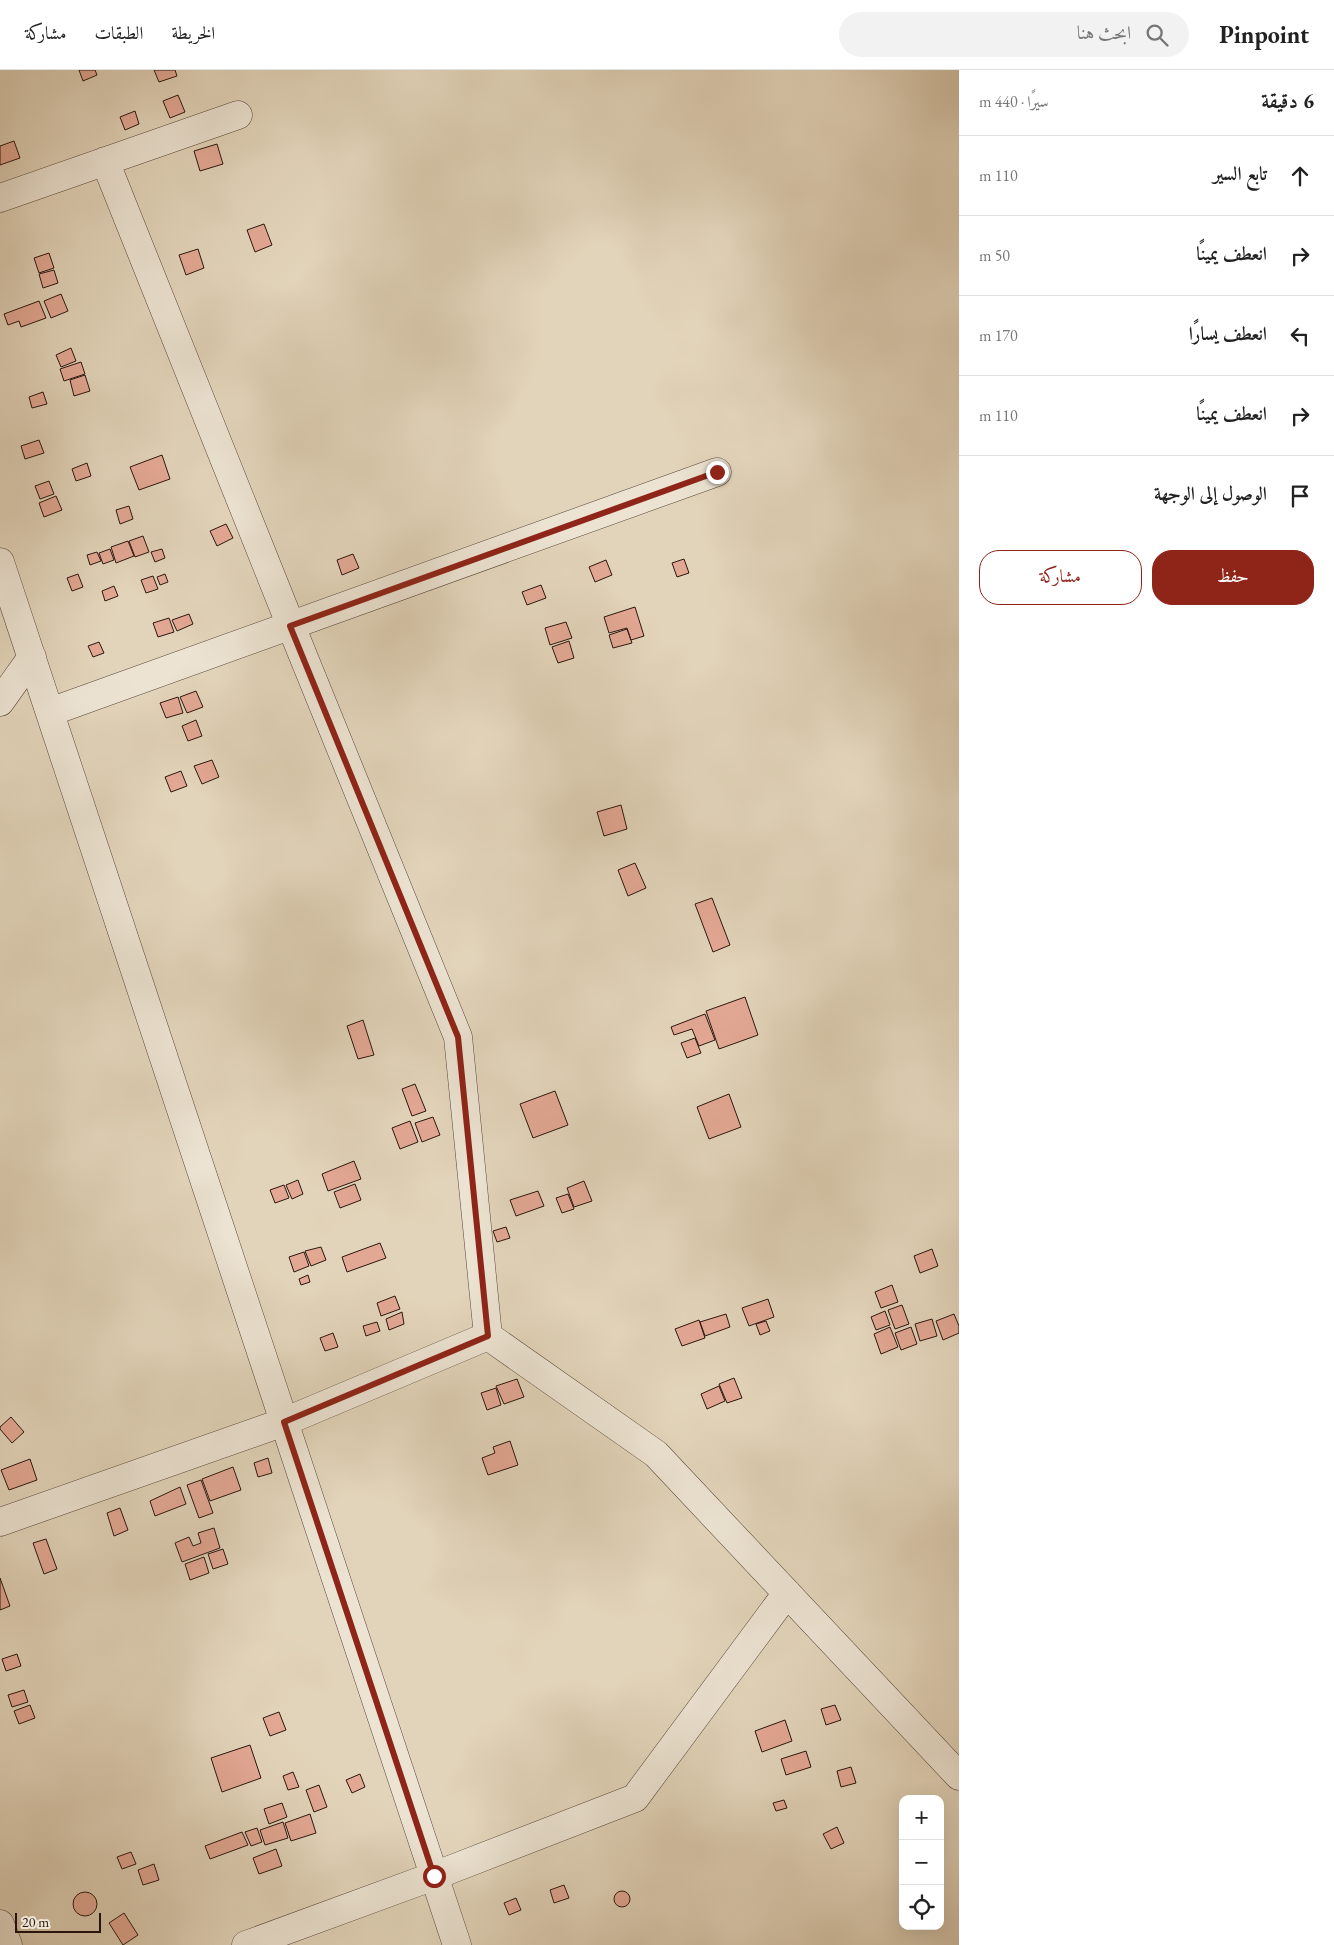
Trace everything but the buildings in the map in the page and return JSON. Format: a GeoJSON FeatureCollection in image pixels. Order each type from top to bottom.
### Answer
{"type":"FeatureCollection","features":[{"type":"Feature","properties":{"kind":"street"},"geometry":{"type":"LineString","coordinates":[[0,198],[238,115]]}},
{"type":"Feature","properties":{"kind":"street"},"geometry":{"type":"LineString","coordinates":[[105,161],[290,626],[458,1037],[488,1336],[656,1454],[959,1776]]}},
{"type":"Feature","properties":{"kind":"street"},"geometry":{"type":"LineString","coordinates":[[50,712],[717,472]]}},
{"type":"Feature","properties":{"kind":"street"},"geometry":{"type":"LineString","coordinates":[[0,562],[457,1945]]}},
{"type":"Feature","properties":{"kind":"street"},"geometry":{"type":"LineString","coordinates":[[0,702],[32,658]]}},
{"type":"Feature","properties":{"kind":"street"},"geometry":{"type":"LineString","coordinates":[[0,1522],[284,1422],[488,1336]]}},
{"type":"Feature","properties":{"kind":"street"},"geometry":{"type":"LineString","coordinates":[[246,1945],[434,1876],[635,1798],[787,1593]]}},
{"type":"Feature","properties":{"kind":"street"},"geometry":{"type":"LineString","coordinates":[[0,1924],[8,1945]]}},
{"type":"Feature","properties":{"kind":"route"},"geometry":{"type":"LineString","coordinates":[[434,1876],[284,1422],[488,1336],[458,1037],[290,626],[717,472]]}}]}
